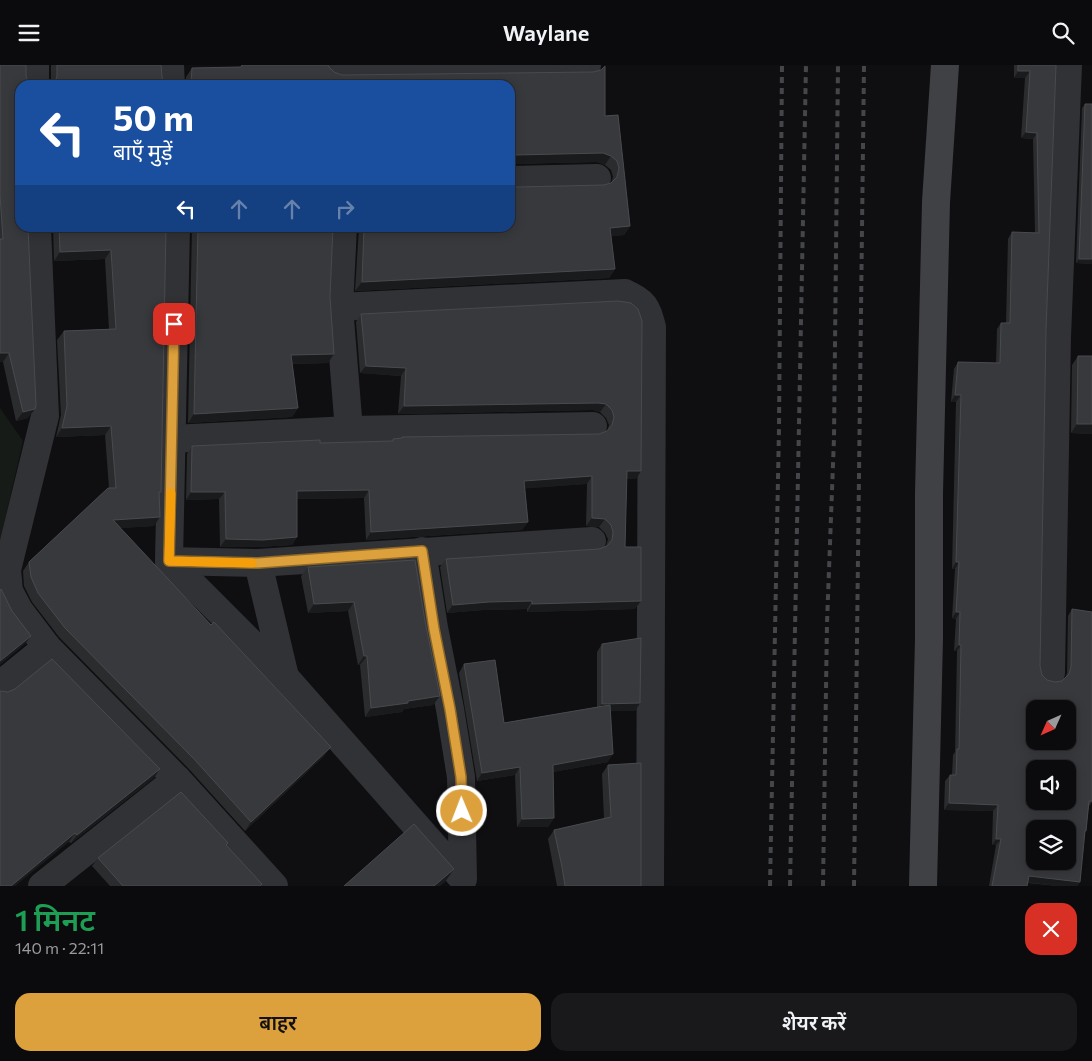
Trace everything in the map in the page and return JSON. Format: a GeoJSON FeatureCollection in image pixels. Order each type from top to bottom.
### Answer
{"type":"FeatureCollection","features":[{"type":"Feature","properties":{"kind":"street"},"geometry":{"type":"LineString","coordinates":[[35,65],[35,80]]}},
{"type":"Feature","properties":{"kind":"street"},"geometry":{"type":"LineString","coordinates":[[170,65],[171,80]]}},
{"type":"Feature","properties":{"kind":"street"},"geometry":{"type":"LineString","coordinates":[[336,73],[587,65]]}},
{"type":"Feature","properties":{"kind":"street"},"geometry":{"type":"LineString","coordinates":[[923,886],[930,639],[929,493],[936,202],[945,65]]}},
{"type":"Feature","properties":{"kind":"street"},"geometry":{"type":"LineString","coordinates":[[1051,673],[1058,337],[1068,65]]}},
{"type":"Feature","properties":{"kind":"street"},"geometry":{"type":"LineString","coordinates":[[515,180],[597,178]]}},
{"type":"Feature","properties":{"kind":"street"},"geometry":{"type":"LineString","coordinates":[[37,232],[45,415],[7,570],[9,591],[19,610],[48,647],[177,779],[274,886]]}},
{"type":"Feature","properties":{"kind":"street"},"geometry":{"type":"LineString","coordinates":[[176,232],[169,561],[285,677],[466,883]]}},
{"type":"Feature","properties":{"kind":"street"},"geometry":{"type":"LineString","coordinates":[[343,232],[340,307],[350,429]]}},
{"type":"Feature","properties":{"kind":"street"},"geometry":{"type":"LineString","coordinates":[[340,307],[625,293],[641,300],[648,311],[652,327],[650,886]]}},
{"type":"Feature","properties":{"kind":"street"},"geometry":{"type":"LineString","coordinates":[[172,439],[350,429],[593,426]]}},
{"type":"Feature","properties":{"kind":"street"},"geometry":{"type":"LineString","coordinates":[[169,561],[258,563],[592,541]]}},
{"type":"Feature","properties":{"kind":"street"},"geometry":{"type":"LineString","coordinates":[[422,551],[461,777],[466,883]]}},
{"type":"Feature","properties":{"kind":"street"},"geometry":{"type":"LineString","coordinates":[[258,563],[285,677]]}},
{"type":"Feature","properties":{"kind":"street"},"geometry":{"type":"LineString","coordinates":[[0,685],[48,647]]}},
{"type":"Feature","properties":{"kind":"street"},"geometry":{"type":"LineString","coordinates":[[42,886],[177,779]]}},
{"type":"Feature","properties":{"kind":"shaded area"},"geometry":{"type":"Polygon","coordinates":[[[0,408],[23,441],[0,541],[0,408]]]}},
{"type":"Feature","properties":{"kind":"building"},"geometry":{"type":"Polygon","coordinates":[[[0,65],[26,65],[27,80],[15,80],[15,232],[28,232],[36,405],[35,409],[23,412],[9,353],[0,353],[0,239],[3,239],[0,195],[0,65]]]}},
{"type":"Feature","properties":{"kind":"building"},"geometry":{"type":"Polygon","coordinates":[[[57,65],[161,65],[163,80],[56,80],[57,65]]]}},
{"type":"Feature","properties":{"kind":"building"},"geometry":{"type":"Polygon","coordinates":[[[242,65],[328,65],[334,72],[342,75],[593,72],[601,70],[605,66],[605,116],[618,115],[630,226],[610,228],[615,269],[362,282],[364,232],[515,232],[515,186],[604,185],[611,183],[617,177],[619,168],[617,161],[603,153],[515,155],[515,80],[191,80],[192,68],[241,67],[242,65]]]}},
{"type":"Feature","properties":{"kind":"building"},"geometry":{"type":"Polygon","coordinates":[[[1018,65],[1056,65],[1046,330],[1040,666],[1042,675],[1047,680],[1062,681],[1069,674],[1071,667],[1072,609],[1092,612],[1092,801],[1089,801],[1080,882],[1029,876],[1027,886],[992,886],[1001,839],[996,839],[998,805],[949,803],[950,775],[956,775],[957,749],[959,749],[961,645],[959,645],[960,612],[956,612],[959,562],[956,562],[961,395],[955,395],[958,362],[1000,363],[1001,323],[1010,323],[1012,232],[1039,233],[1037,133],[1026,132],[1030,71],[1018,71],[1018,65]]]}},
{"type":"Feature","properties":{"kind":"building"},"geometry":{"type":"Polygon","coordinates":[[[1085,104],[1092,104],[1092,259],[1079,259],[1085,104]]]}},
{"type":"Feature","properties":{"kind":"building"},"geometry":{"type":"Polygon","coordinates":[[[59,232],[166,232],[161,492],[159,492],[160,517],[113,520],[211,625],[214,622],[331,747],[251,822],[194,759],[65,628],[38,593],[31,577],[29,562],[108,488],[116,488],[111,426],[62,428],[67,406],[64,331],[116,329],[111,250],[60,252],[59,232]]]}},
{"type":"Feature","properties":{"kind":"building"},"geometry":{"type":"Polygon","coordinates":[[[198,232],[333,232],[330,297],[334,354],[291,355],[298,408],[194,414],[198,232]]]}},
{"type":"Feature","properties":{"kind":"building"},"geometry":{"type":"Polygon","coordinates":[[[618,301],[631,303],[638,309],[642,321],[641,471],[627,471],[625,547],[641,547],[641,601],[532,604],[532,601],[453,605],[446,559],[599,549],[607,546],[612,540],[613,532],[611,525],[605,519],[592,518],[592,476],[524,481],[528,522],[371,532],[369,490],[297,491],[297,537],[263,540],[226,539],[225,492],[191,492],[192,446],[320,440],[320,443],[393,441],[393,439],[402,437],[599,434],[607,431],[612,425],[614,417],[612,410],[606,404],[598,403],[404,406],[406,368],[366,366],[361,314],[618,301]]]}},
{"type":"Feature","properties":{"kind":"building"},"geometry":{"type":"Polygon","coordinates":[[[1078,356],[1092,356],[1092,424],[1077,424],[1078,356]]]}},
{"type":"Feature","properties":{"kind":"building"},"geometry":{"type":"Polygon","coordinates":[[[415,560],[440,696],[371,708],[367,656],[364,656],[354,602],[314,604],[308,567],[415,560]]]}},
{"type":"Feature","properties":{"kind":"building"},"geometry":{"type":"Polygon","coordinates":[[[0,590],[12,611],[31,636],[0,661],[0,590]]]}},
{"type":"Feature","properties":{"kind":"building"},"geometry":{"type":"Polygon","coordinates":[[[641,638],[640,703],[602,704],[602,644],[641,638]]]}},
{"type":"Feature","properties":{"kind":"building"},"geometry":{"type":"Polygon","coordinates":[[[52,659],[160,769],[77,835],[75,833],[11,886],[0,886],[0,691],[8,692],[15,689],[52,659]]]}},
{"type":"Feature","properties":{"kind":"building"},"geometry":{"type":"Polygon","coordinates":[[[495,660],[504,723],[610,705],[613,754],[553,765],[554,818],[522,819],[520,767],[482,773],[464,664],[495,660]]]}},
{"type":"Feature","properties":{"kind":"building"},"geometry":{"type":"Polygon","coordinates":[[[641,763],[641,886],[565,886],[554,830],[611,817],[608,765],[641,763]]]}},
{"type":"Feature","properties":{"kind":"building"},"geometry":{"type":"Polygon","coordinates":[[[181,792],[228,843],[226,845],[262,884],[260,886],[123,886],[98,858],[181,792]]]}},
{"type":"Feature","properties":{"kind":"building"},"geometry":{"type":"Polygon","coordinates":[[[414,824],[454,869],[434,886],[344,886],[414,824]]]}},
{"type":"Feature","properties":{"kind":"railway"},"geometry":{"type":"LineString","coordinates":[[770,886],[779,428],[782,65]]}},
{"type":"Feature","properties":{"kind":"railway"},"geometry":{"type":"LineString","coordinates":[[790,886],[806,65]]}},
{"type":"Feature","properties":{"kind":"railway"},"geometry":{"type":"LineString","coordinates":[[823,886],[827,623],[834,438],[838,65]]}},
{"type":"Feature","properties":{"kind":"railway"},"geometry":{"type":"LineString","coordinates":[[854,886],[864,65]]}},
{"type":"Feature","properties":{"kind":"slow traffic"},"geometry":{"type":"LineString","coordinates":[[171,493],[169,561],[252,563]]}},
{"type":"Feature","properties":{"kind":"route"},"geometry":{"type":"LineString","coordinates":[[174,324],[169,561],[258,563],[422,551],[461,777],[462,811]]}}]}
